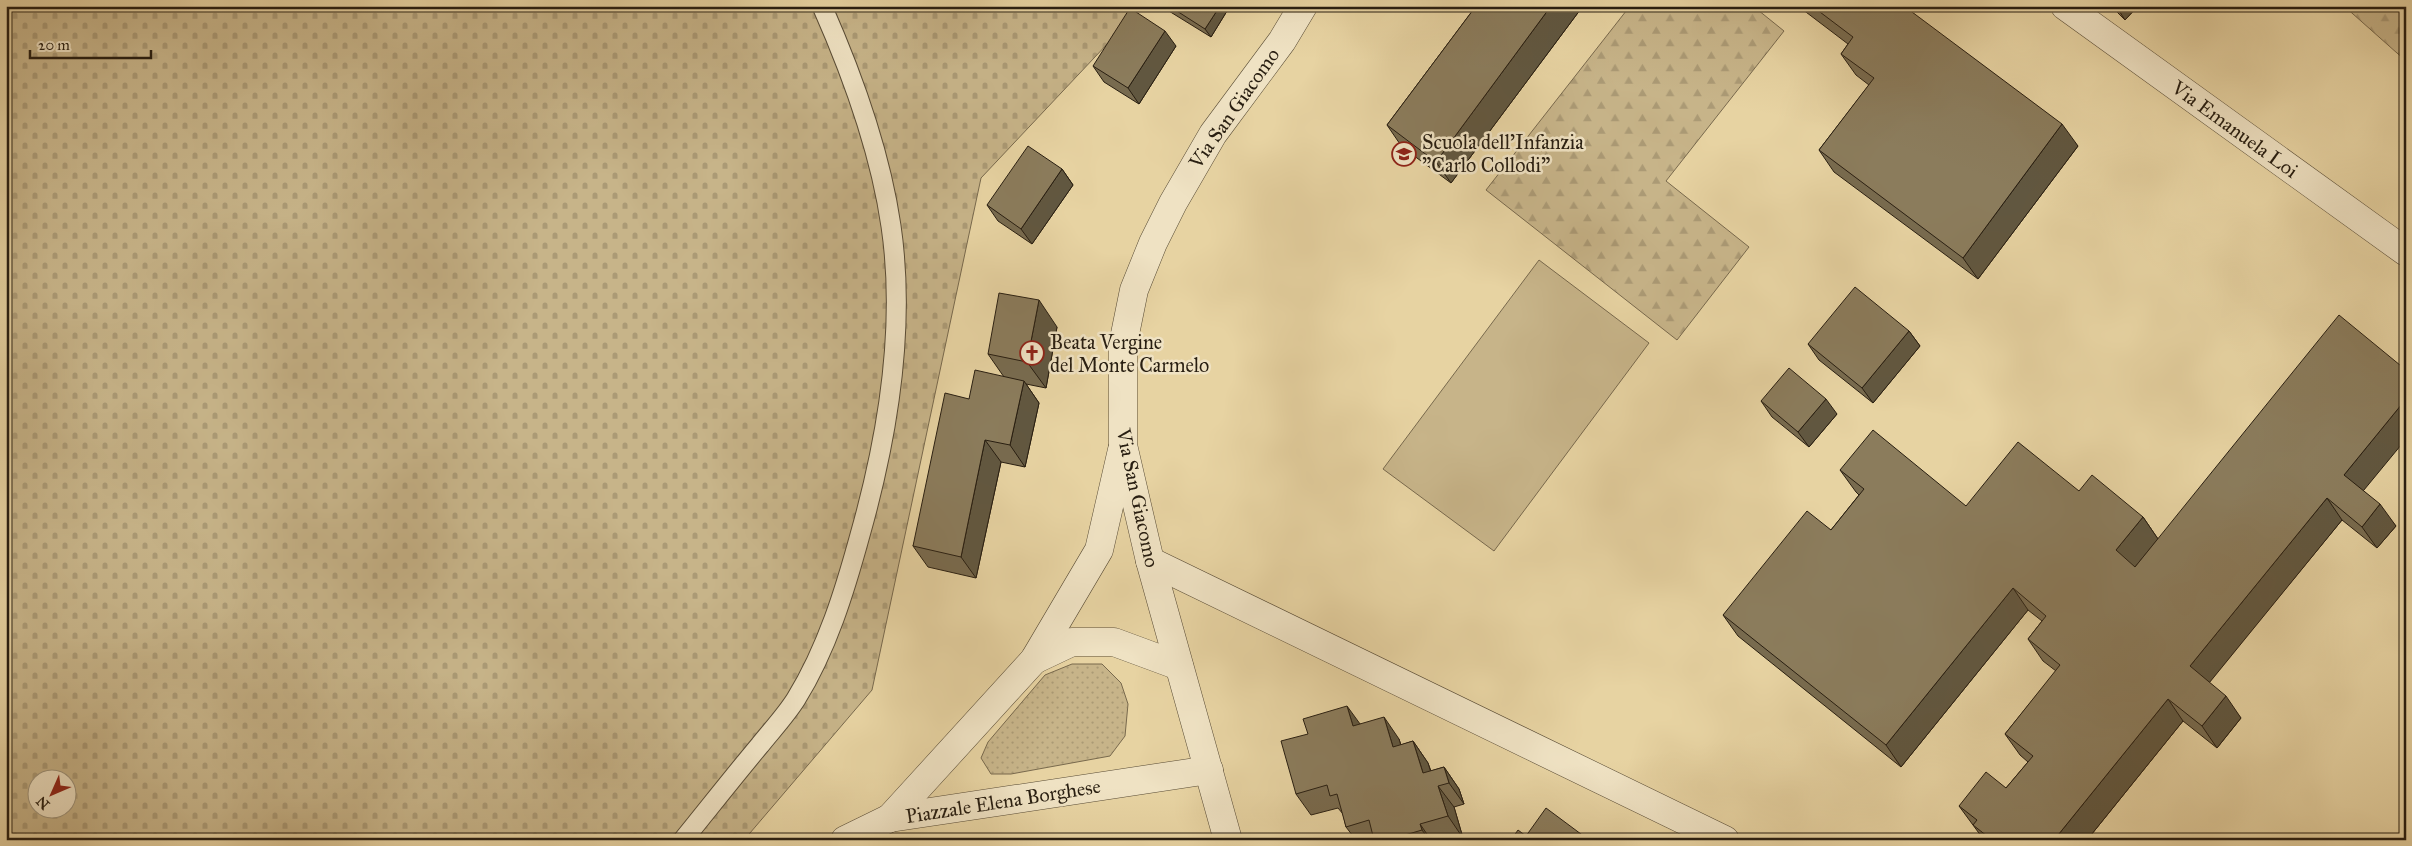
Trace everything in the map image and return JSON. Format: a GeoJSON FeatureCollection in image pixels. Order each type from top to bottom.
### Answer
{"type":"FeatureCollection","features":[{"type":"Feature","properties":{"kind":"street","name":"Via San Giacomo"},"geometry":{"type":"LineString","coordinates":[[1228,840],[1150,561],[1123,445],[1121,383],[1125,325],[1134,290],[1152,244],[1195,162],[1227,114],[1282,40],[1303,6]]}},
{"type":"Feature","properties":{"kind":"street","name":"Via San Giacomo"},"geometry":{"type":"LineString","coordinates":[[1282,40],[1323,6]]}},
{"type":"Feature","properties":{"kind":"street","name":"Via Emanuela Loi"},"geometry":{"type":"LineString","coordinates":[[2065,6],[2406,252]]}},
{"type":"Feature","properties":{"kind":"street","name":"Piazzale Elena Borghese"},"geometry":{"type":"LineString","coordinates":[[890,829],[1034,660],[1098,550],[1123,445]]}},
{"type":"Feature","properties":{"kind":"street"},"geometry":{"type":"LineString","coordinates":[[1150,561],[1725,840]]}},
{"type":"Feature","properties":{"kind":"street","name":"Piazzale Elena Borghese"},"geometry":{"type":"LineString","coordinates":[[1034,660],[1072,642],[1114,642],[1179,666]]}},
{"type":"Feature","properties":{"kind":"street","name":"Piazzale Elena Borghese"},"geometry":{"type":"LineString","coordinates":[[890,829],[1208,770]]}},
{"type":"Feature","properties":{"kind":"street"},"geometry":{"type":"LineString","coordinates":[[845,840],[890,829]]}},
{"type":"Feature","properties":{"kind":"lane"},"geometry":{"type":"LineString","coordinates":[[683,840],[795,701],[812,670],[842,596],[854,558],[884,430],[896,320],[891,225],[874,146],[844,55],[822,6]]}},
{"type":"Feature","properties":{"kind":"green space"},"geometry":{"type":"Polygon","coordinates":[[[6,6],[1143,6],[981,178],[872,690],[744,840],[6,840],[6,6]]]}},
{"type":"Feature","properties":{"kind":"green space"},"geometry":{"type":"Polygon","coordinates":[[[1630,6],[1753,6],[1784,31],[1666,181],[1749,247],[1677,340],[1486,190],[1630,6]]]}},
{"type":"Feature","properties":{"kind":"green space"},"geometry":{"type":"Polygon","coordinates":[[[2344,6],[2406,6],[2406,61],[2344,6]]]}},
{"type":"Feature","properties":{"kind":"green space"},"geometry":{"type":"Polygon","coordinates":[[[1539,260],[1649,343],[1494,551],[1383,469],[1539,260]]]}},
{"type":"Feature","properties":{"kind":"green space"},"geometry":{"type":"Polygon","coordinates":[[[1072,664],[1102,664],[1121,683],[1128,704],[1125,736],[1110,756],[1011,774],[991,774],[981,758],[988,742],[1045,675],[1072,664]]]}},
{"type":"Feature","properties":{"kind":"building"},"geometry":{"type":"Polygon","coordinates":[[[1169,6],[1220,6],[1205,29],[1169,6]]]}},
{"type":"Feature","properties":{"kind":"building"},"geometry":{"type":"Polygon","coordinates":[[[1476,6],[1551,6],[1436,162],[1387,125],[1476,6]]]}},
{"type":"Feature","properties":{"kind":"building"},"geometry":{"type":"Polygon","coordinates":[[[1812,6],[1904,6],[2062,124],[1963,258],[1819,150],[1874,78],[1841,54],[1853,37],[1812,6]]]}},
{"type":"Feature","properties":{"kind":"building"},"geometry":{"type":"Polygon","coordinates":[[[1130,8],[1165,31],[1128,88],[1093,66],[1130,8]]]}},
{"type":"Feature","properties":{"kind":"building"},"geometry":{"type":"Polygon","coordinates":[[[1028,146],[1062,169],[1021,229],[987,205],[1028,146]]]}},
{"type":"Feature","properties":{"kind":"building"},"geometry":{"type":"Polygon","coordinates":[[[1855,287],[1909,331],[1862,388],[1808,344],[1855,287]]]}},
{"type":"Feature","properties":{"kind":"building"},"geometry":{"type":"Polygon","coordinates":[[[999,293],[1039,300],[1027,362],[988,354],[999,293]]]}},
{"type":"Feature","properties":{"kind":"building"},"geometry":{"type":"Polygon","coordinates":[[[2339,315],[2406,370],[2406,399],[2344,475],[2380,504],[2362,527],[2327,498],[2190,666],[2226,696],[2202,726],[2168,699],[2054,840],[1992,840],[1973,825],[1977,820],[1959,806],[1986,772],[2006,788],[2033,756],[2005,734],[2060,665],[2028,639],[2046,616],[2013,588],[1886,745],[1723,615],[1807,511],[1831,530],[1864,489],[1840,470],[1873,430],[1966,506],[2018,442],[2079,491],[2092,475],[2143,517],[2116,550],[2135,567],[2339,315]]]}},
{"type":"Feature","properties":{"kind":"building"},"geometry":{"type":"Polygon","coordinates":[[[1789,368],[1826,399],[1798,432],[1761,401],[1789,368]]]}},
{"type":"Feature","properties":{"kind":"building"},"geometry":{"type":"Polygon","coordinates":[[[975,370],[1024,381],[1010,445],[985,440],[961,557],[913,546],[945,393],[969,399],[975,370]]]}},
{"type":"Feature","properties":{"kind":"building"},"geometry":{"type":"Polygon","coordinates":[[[1347,706],[1353,726],[1384,717],[1393,747],[1413,741],[1423,773],[1444,767],[1449,783],[1438,786],[1448,816],[1420,824],[1422,830],[1388,840],[1374,840],[1369,820],[1346,827],[1337,794],[1330,796],[1327,785],[1296,794],[1281,741],[1308,734],[1303,719],[1347,706]]]}},
{"type":"Feature","properties":{"kind":"building"},"geometry":{"type":"Polygon","coordinates":[[[1546,808],[1589,840],[1511,840],[1518,830],[1526,836],[1546,808]]]}},
{"type":"Feature","properties":{"kind":"building"},"geometry":{"type":"Polygon","coordinates":[[[26,834],[30,840],[18,840],[26,834]]]}},
{"type":"Feature","properties":{"kind":"place","name":"Scuola dell'Infanzia \"Carlo Collodi\""},"geometry":{"type":"Point","coordinates":[1404,154]}},
{"type":"Feature","properties":{"kind":"place","name":"Beata Vergine del Monte Carmelo"},"geometry":{"type":"Point","coordinates":[1032,353]}}]}
